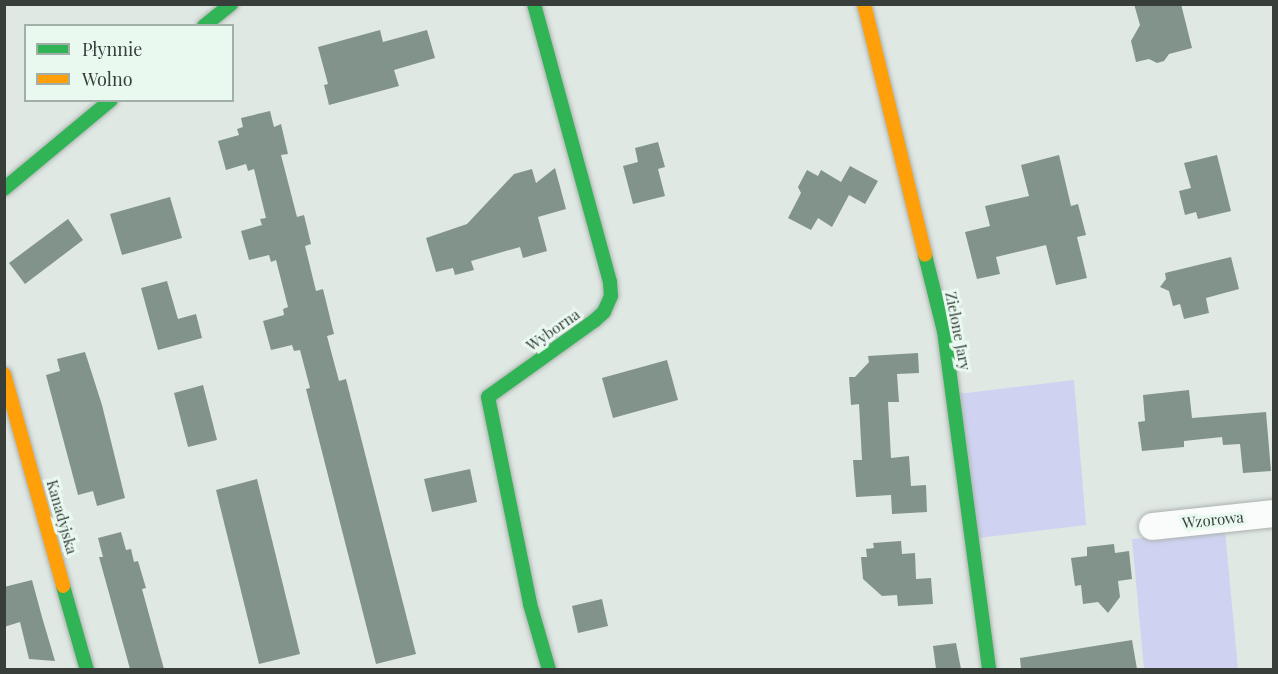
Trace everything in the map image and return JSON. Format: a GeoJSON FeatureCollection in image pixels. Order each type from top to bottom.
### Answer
{"type":"FeatureCollection","features":[{"type":"Feature","properties":{"kind":"street"},"geometry":{"type":"LineString","coordinates":[[206,24],[231,4]]}},
{"type":"Feature","properties":{"kind":"street","name":"Wyborna"},"geometry":{"type":"LineString","coordinates":[[534,4],[610,282],[611,296],[604,312],[594,321],[488,397],[530,604],[549,669]]}},
{"type":"Feature","properties":{"kind":"street","name":"Zielone Jary"},"geometry":{"type":"LineString","coordinates":[[864,4],[944,331],[989,669]]}},
{"type":"Feature","properties":{"kind":"street"},"geometry":{"type":"LineString","coordinates":[[4,189],[109,102]]}},
{"type":"Feature","properties":{"kind":"street","name":"Kanadyjska"},"geometry":{"type":"LineString","coordinates":[[4,374],[87,669]]}},
{"type":"Feature","properties":{"kind":"street","name":"Wzorowa"},"geometry":{"type":"LineString","coordinates":[[1152,526],[1274,513]]}},
{"type":"Feature","properties":{"kind":"shaded area"},"geometry":{"type":"Polygon","coordinates":[[[1074,380],[1086,525],[978,538],[958,394],[1074,380]]]}},
{"type":"Feature","properties":{"kind":"shaded area"},"geometry":{"type":"Polygon","coordinates":[[[1225,531],[1238,669],[1144,669],[1132,539],[1225,531]]]}},
{"type":"Feature","properties":{"kind":"building"},"geometry":{"type":"Polygon","coordinates":[[[1134,4],[1181,4],[1192,48],[1169,54],[1164,61],[1157,63],[1149,59],[1136,62],[1131,41],[1140,25],[1134,4]]]}},
{"type":"Feature","properties":{"kind":"building"},"geometry":{"type":"Polygon","coordinates":[[[380,30],[383,42],[427,30],[435,58],[394,70],[399,86],[329,105],[324,85],[328,84],[318,47],[380,30]]]}},
{"type":"Feature","properties":{"kind":"building"},"geometry":{"type":"Polygon","coordinates":[[[270,111],[274,127],[281,124],[288,154],[281,155],[297,217],[304,215],[311,244],[305,246],[316,291],[323,289],[334,334],[327,336],[339,381],[346,379],[416,654],[376,664],[306,389],[310,388],[300,350],[294,351],[292,345],[271,350],[263,321],[284,315],[283,309],[288,307],[276,260],[271,262],[269,255],[249,260],[241,231],[262,225],[260,219],[266,218],[254,169],[248,171],[246,164],[226,170],[218,141],[239,135],[237,129],[243,127],[241,118],[270,111]]]}},
{"type":"Feature","properties":{"kind":"building"},"geometry":{"type":"Polygon","coordinates":[[[658,142],[665,167],[658,169],[665,196],[633,204],[623,166],[638,162],[635,148],[658,142]]]}},
{"type":"Feature","properties":{"kind":"building"},"geometry":{"type":"Polygon","coordinates":[[[1059,155],[1071,206],[1078,204],[1086,235],[1077,237],[1087,278],[1056,285],[1046,245],[996,257],[1000,274],[977,279],[965,232],[990,226],[985,206],[1029,196],[1021,165],[1059,155]]]}},
{"type":"Feature","properties":{"kind":"building"},"geometry":{"type":"Polygon","coordinates":[[[1217,155],[1231,211],[1198,219],[1196,212],[1185,215],[1179,191],[1191,188],[1184,163],[1217,155]]]}},
{"type":"Feature","properties":{"kind":"building"},"geometry":{"type":"Polygon","coordinates":[[[850,166],[878,181],[865,204],[849,195],[832,227],[818,218],[811,230],[788,218],[801,193],[798,187],[807,170],[818,176],[821,170],[841,182],[850,166]]]}},
{"type":"Feature","properties":{"kind":"building"},"geometry":{"type":"Polygon","coordinates":[[[555,168],[566,209],[538,217],[547,251],[523,258],[520,247],[471,261],[474,270],[455,275],[453,268],[436,272],[426,238],[467,224],[514,174],[532,169],[536,183],[555,168]]]}},
{"type":"Feature","properties":{"kind":"building"},"geometry":{"type":"Polygon","coordinates":[[[170,197],[182,238],[122,255],[110,214],[170,197]]]}},
{"type":"Feature","properties":{"kind":"building"},"geometry":{"type":"Polygon","coordinates":[[[68,219],[83,240],[25,284],[9,263],[68,219]]]}},
{"type":"Feature","properties":{"kind":"building"},"geometry":{"type":"Polygon","coordinates":[[[1231,257],[1239,289],[1206,298],[1209,313],[1184,319],[1180,304],[1173,306],[1169,291],[1160,287],[1166,279],[1165,273],[1231,257]]]}},
{"type":"Feature","properties":{"kind":"building"},"geometry":{"type":"Polygon","coordinates":[[[167,281],[178,319],[196,314],[202,338],[158,350],[141,288],[167,281]]]}},
{"type":"Feature","properties":{"kind":"building"},"geometry":{"type":"Polygon","coordinates":[[[85,352],[102,405],[125,498],[97,506],[93,491],[78,495],[46,375],[60,371],[57,359],[85,352]]]}},
{"type":"Feature","properties":{"kind":"building"},"geometry":{"type":"Polygon","coordinates":[[[918,353],[919,373],[897,374],[899,402],[888,402],[891,458],[909,456],[911,486],[926,485],[927,512],[892,514],[891,495],[856,497],[853,460],[862,460],[859,404],[851,405],[849,377],[855,377],[869,362],[868,356],[918,353]]]}},
{"type":"Feature","properties":{"kind":"building"},"geometry":{"type":"Polygon","coordinates":[[[667,360],[678,400],[613,418],[602,378],[667,360]]]}},
{"type":"Feature","properties":{"kind":"building"},"geometry":{"type":"Polygon","coordinates":[[[203,385],[217,440],[188,447],[174,393],[203,385]]]}},
{"type":"Feature","properties":{"kind":"building"},"geometry":{"type":"Polygon","coordinates":[[[1189,390],[1192,418],[1266,412],[1271,471],[1243,473],[1240,444],[1223,445],[1222,437],[1184,441],[1184,447],[1142,451],[1138,422],[1145,421],[1143,395],[1189,390]]]}},
{"type":"Feature","properties":{"kind":"building"},"geometry":{"type":"Polygon","coordinates":[[[470,469],[477,502],[432,512],[424,479],[470,469]]]}},
{"type":"Feature","properties":{"kind":"building"},"geometry":{"type":"Polygon","coordinates":[[[257,479],[300,654],[259,664],[216,490],[257,479]]]}},
{"type":"Feature","properties":{"kind":"building"},"geometry":{"type":"Polygon","coordinates":[[[121,532],[126,550],[131,549],[134,562],[138,561],[146,588],[142,589],[164,669],[130,669],[99,557],[103,557],[98,538],[121,532]]]}},
{"type":"Feature","properties":{"kind":"building"},"geometry":{"type":"Polygon","coordinates":[[[901,541],[902,554],[915,553],[916,579],[931,578],[933,604],[898,606],[897,595],[882,596],[863,579],[861,557],[867,557],[866,549],[874,548],[873,543],[901,541]]]}},
{"type":"Feature","properties":{"kind":"building"},"geometry":{"type":"Polygon","coordinates":[[[1114,544],[1115,553],[1129,551],[1132,579],[1118,581],[1120,597],[1108,613],[1098,602],[1083,604],[1081,585],[1075,586],[1071,558],[1087,556],[1087,547],[1114,544]]]}},
{"type":"Feature","properties":{"kind":"building"},"geometry":{"type":"Polygon","coordinates":[[[32,580],[55,661],[29,659],[20,622],[4,627],[4,587],[32,580]]]}},
{"type":"Feature","properties":{"kind":"building"},"geometry":{"type":"Polygon","coordinates":[[[602,599],[608,626],[578,633],[572,606],[602,599]]]}},
{"type":"Feature","properties":{"kind":"building"},"geometry":{"type":"Polygon","coordinates":[[[1132,640],[1137,669],[1021,669],[1020,658],[1132,640]]]}},
{"type":"Feature","properties":{"kind":"building"},"geometry":{"type":"Polygon","coordinates":[[[956,643],[961,669],[936,669],[933,646],[956,643]]]}},
{"type":"Feature","properties":{"kind":"traffic: fast"},"geometry":{"type":"LineString","coordinates":[[206,24],[231,4]]}},
{"type":"Feature","properties":{"kind":"traffic: fast"},"geometry":{"type":"LineString","coordinates":[[534,4],[610,282],[611,296],[604,312],[594,321],[488,397],[530,604],[549,670]]}},
{"type":"Feature","properties":{"kind":"traffic: fast"},"geometry":{"type":"LineString","coordinates":[[4,189],[109,102]]}},
{"type":"Feature","properties":{"kind":"traffic: fast"},"geometry":{"type":"LineString","coordinates":[[925,255],[944,331],[989,670]]}},
{"type":"Feature","properties":{"kind":"traffic: fast"},"geometry":{"type":"LineString","coordinates":[[63,586],[87,670]]}},
{"type":"Feature","properties":{"kind":"traffic: slow"},"geometry":{"type":"LineString","coordinates":[[864,4],[925,255]]}},
{"type":"Feature","properties":{"kind":"traffic: slow"},"geometry":{"type":"LineString","coordinates":[[4,374],[63,586]]}}]}
